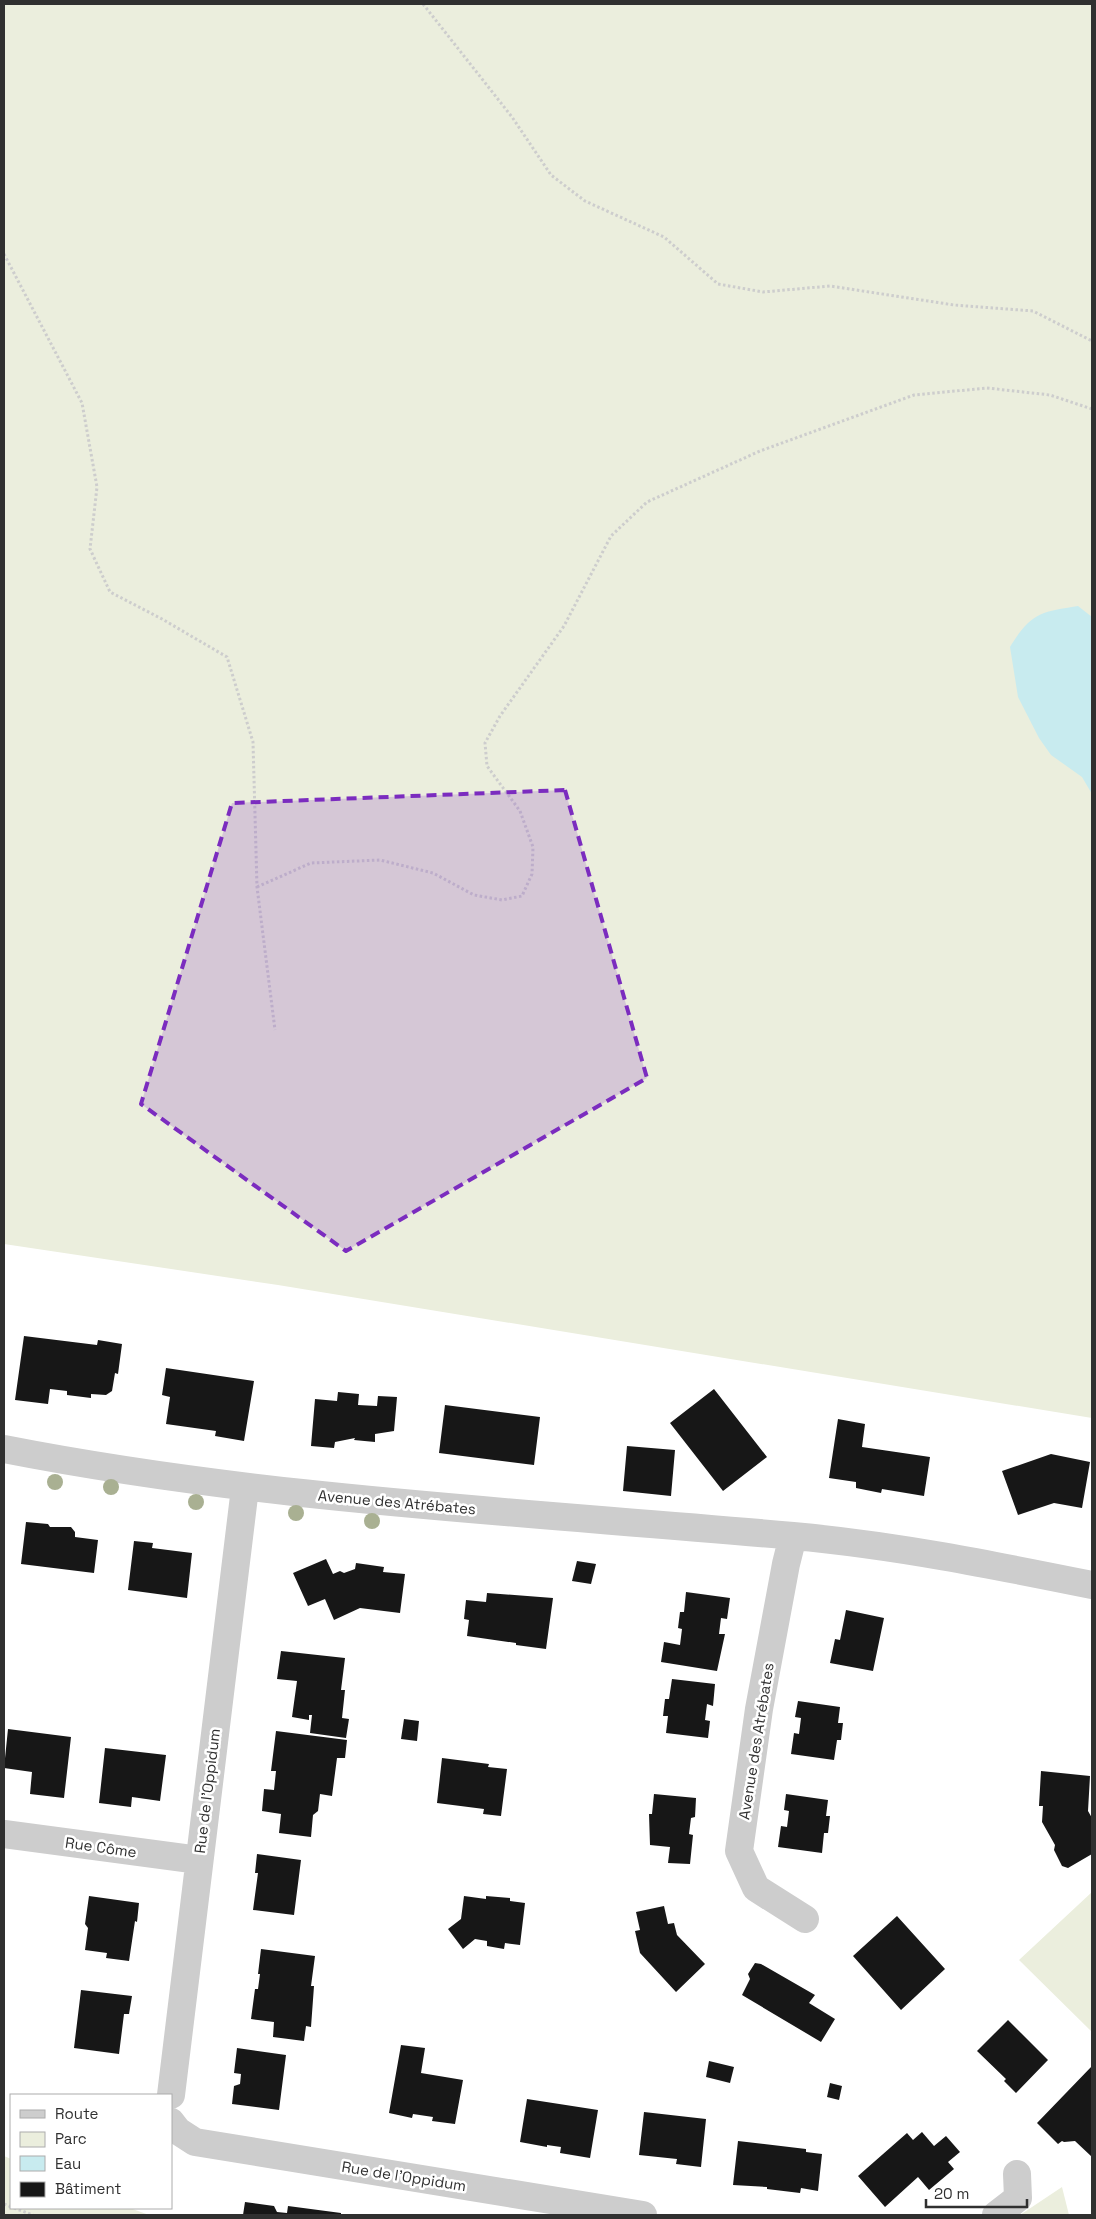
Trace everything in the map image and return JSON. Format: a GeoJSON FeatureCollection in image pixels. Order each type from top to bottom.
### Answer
{"type":"FeatureCollection","features":[{"type":"Feature","properties":{"kind":"street","name":"Avenue des Atrébates"},"geometry":{"type":"LineString","coordinates":[[4,1449],[97,1468],[245,1488],[793,1536],[983,1563],[1092,1585]]}},
{"type":"Feature","properties":{"kind":"street","name":"Rue de l'Oppidum"},"geometry":{"type":"LineString","coordinates":[[171,2094],[198,1860],[245,1488]]}},
{"type":"Feature","properties":{"kind":"street","name":"Avenue des Atrébates"},"geometry":{"type":"LineString","coordinates":[[793,1536],[759,1709],[739,1851],[756,1888],[805,1919]]}},
{"type":"Feature","properties":{"kind":"street","name":"Rue Côme"},"geometry":{"type":"LineString","coordinates":[[4,1834],[198,1860]]}},
{"type":"Feature","properties":{"kind":"street","name":"Rue de l'Oppidum"},"geometry":{"type":"LineString","coordinates":[[172,2123],[178,2131],[195,2142],[643,2215]]}},
{"type":"Feature","properties":{"kind":"street"},"geometry":{"type":"LineString","coordinates":[[996,2215],[1018,2198],[1017,2174]]}},
{"type":"Feature","properties":{"kind":"path"},"geometry":{"type":"LineString","coordinates":[[423,4],[512,117],[551,175],[585,201],[664,237],[718,284],[763,292],[830,286],[954,305],[1033,311],[1092,341]]}},
{"type":"Feature","properties":{"kind":"path"},"geometry":{"type":"LineString","coordinates":[[4,254],[82,403],[96,487],[90,549],[110,592],[162,619],[227,657],[253,742],[257,887],[275,1030]]}},
{"type":"Feature","properties":{"kind":"path"},"geometry":{"type":"LineString","coordinates":[[257,887],[311,864],[380,860],[432,873],[474,895],[502,900],[522,896],[532,874],[532,847],[520,811],[487,766],[485,743],[500,716],[564,626],[611,536],[647,502],[760,451],[914,395],[988,388],[1050,395],[1092,409]]}},
{"type":"Feature","properties":{"kind":"path"},"geometry":{"type":"LineString","coordinates":[[18,2209],[33,2215]]}},
{"type":"Feature","properties":{"kind":"highlighted area"},"geometry":{"type":"Polygon","coordinates":[[[565,790],[647,1078],[346,1251],[141,1104],[232,803],[565,790]]]}},
{"type":"Feature","properties":{"kind":"green space"},"geometry":{"type":"Polygon","coordinates":[[[4,4],[1092,4],[1092,1418],[278,1285],[4,1244],[4,4]]]}},
{"type":"Feature","properties":{"kind":"green space"},"geometry":{"type":"Polygon","coordinates":[[[1092,1892],[1092,2032],[1019,1960],[1092,1892]]]}},
{"type":"Feature","properties":{"kind":"green space"},"geometry":{"type":"Polygon","coordinates":[[[4,2156],[10,2159],[10,2209],[133,2209],[149,2215],[4,2215],[4,2156]]]}},
{"type":"Feature","properties":{"kind":"green space"},"geometry":{"type":"Polygon","coordinates":[[[1062,2187],[1069,2215],[1020,2215],[1062,2187]]]}},
{"type":"Feature","properties":{"kind":"water"},"geometry":{"type":"Polygon","coordinates":[[[1078,606],[1092,617],[1092,794],[1082,777],[1051,755],[1039,738],[1018,697],[1010,647],[1024,627],[1038,616],[1054,610],[1078,606]]]}},
{"type":"Feature","properties":{"kind":"building"},"geometry":{"type":"Polygon","coordinates":[[[24,1336],[97,1345],[98,1340],[122,1344],[118,1374],[115,1373],[112,1391],[106,1395],[91,1394],[91,1398],[67,1395],[67,1391],[50,1389],[48,1404],[15,1400],[24,1336]]]}},
{"type":"Feature","properties":{"kind":"building"},"geometry":{"type":"Polygon","coordinates":[[[166,1368],[254,1381],[244,1441],[215,1436],[216,1431],[166,1424],[170,1397],[162,1395],[166,1368]]]}},
{"type":"Feature","properties":{"kind":"building"},"geometry":{"type":"Polygon","coordinates":[[[714,1389],[767,1457],[723,1491],[670,1423],[714,1389]]]}},
{"type":"Feature","properties":{"kind":"building"},"geometry":{"type":"Polygon","coordinates":[[[338,1392],[359,1394],[358,1405],[377,1406],[378,1396],[397,1397],[394,1431],[375,1434],[375,1442],[354,1440],[355,1438],[335,1442],[334,1448],[311,1446],[315,1399],[337,1401],[338,1392]]]}},
{"type":"Feature","properties":{"kind":"building"},"geometry":{"type":"Polygon","coordinates":[[[445,1405],[540,1417],[534,1465],[439,1453],[445,1405]]]}},
{"type":"Feature","properties":{"kind":"building"},"geometry":{"type":"Polygon","coordinates":[[[838,1419],[865,1424],[862,1447],[930,1457],[924,1496],[882,1489],[881,1493],[856,1488],[856,1482],[829,1478],[838,1419]]]}},
{"type":"Feature","properties":{"kind":"building"},"geometry":{"type":"Polygon","coordinates":[[[627,1446],[675,1450],[671,1496],[623,1491],[627,1446]]]}},
{"type":"Feature","properties":{"kind":"building"},"geometry":{"type":"Polygon","coordinates":[[[1051,1454],[1090,1462],[1082,1508],[1054,1503],[1018,1515],[1002,1471],[1051,1454]]]}},
{"type":"Feature","properties":{"kind":"building"},"geometry":{"type":"Polygon","coordinates":[[[26,1522],[48,1524],[50,1527],[71,1527],[75,1532],[75,1537],[98,1540],[94,1573],[21,1564],[26,1522]]]}},
{"type":"Feature","properties":{"kind":"building"},"geometry":{"type":"Polygon","coordinates":[[[134,1541],[153,1543],[152,1548],[192,1553],[187,1598],[128,1590],[134,1541]]]}},
{"type":"Feature","properties":{"kind":"building"},"geometry":{"type":"Polygon","coordinates":[[[326,1559],[333,1574],[355,1569],[356,1563],[384,1567],[383,1572],[405,1574],[400,1613],[360,1608],[334,1620],[325,1599],[308,1606],[293,1573],[326,1559]]]}},
{"type":"Feature","properties":{"kind":"building"},"geometry":{"type":"Polygon","coordinates":[[[577,1561],[596,1564],[591,1584],[572,1581],[577,1561]]]}},
{"type":"Feature","properties":{"kind":"building"},"geometry":{"type":"Polygon","coordinates":[[[686,1592],[730,1598],[727,1619],[721,1618],[719,1634],[725,1634],[717,1671],[661,1662],[664,1642],[680,1645],[682,1629],[678,1628],[680,1612],[684,1612],[686,1592]]]}},
{"type":"Feature","properties":{"kind":"building"},"geometry":{"type":"Polygon","coordinates":[[[487,1593],[553,1598],[546,1649],[467,1636],[469,1620],[464,1619],[466,1600],[486,1602],[487,1593]]]}},
{"type":"Feature","properties":{"kind":"building"},"geometry":{"type":"Polygon","coordinates":[[[846,1610],[884,1618],[873,1671],[830,1663],[835,1639],[840,1640],[846,1610]]]}},
{"type":"Feature","properties":{"kind":"building"},"geometry":{"type":"Polygon","coordinates":[[[281,1651],[345,1658],[341,1690],[345,1690],[342,1718],[349,1719],[346,1738],[310,1733],[312,1715],[309,1715],[309,1720],[292,1717],[297,1681],[277,1679],[281,1651]]]}},
{"type":"Feature","properties":{"kind":"building"},"geometry":{"type":"Polygon","coordinates":[[[672,1679],[715,1684],[713,1706],[707,1704],[705,1720],[710,1721],[708,1738],[666,1733],[668,1716],[663,1716],[665,1699],[669,1699],[672,1679]]]}},
{"type":"Feature","properties":{"kind":"building"},"geometry":{"type":"Polygon","coordinates":[[[798,1701],[840,1707],[838,1723],[843,1723],[841,1740],[837,1740],[834,1760],[791,1754],[794,1733],[799,1734],[801,1718],[795,1717],[798,1701]]]}},
{"type":"Feature","properties":{"kind":"building"},"geometry":{"type":"Polygon","coordinates":[[[404,1719],[419,1721],[417,1741],[401,1739],[404,1719]]]}},
{"type":"Feature","properties":{"kind":"building"},"geometry":{"type":"Polygon","coordinates":[[[8,1729],[71,1737],[64,1798],[30,1794],[32,1772],[4,1768],[8,1729]]]}},
{"type":"Feature","properties":{"kind":"building"},"geometry":{"type":"Polygon","coordinates":[[[276,1731],[347,1740],[345,1758],[337,1758],[332,1796],[320,1794],[318,1811],[313,1815],[311,1837],[279,1833],[281,1814],[262,1811],[264,1789],[274,1790],[276,1771],[271,1771],[276,1731]]]}},
{"type":"Feature","properties":{"kind":"building"},"geometry":{"type":"Polygon","coordinates":[[[105,1748],[166,1755],[160,1801],[132,1797],[131,1807],[99,1803],[105,1748]]]}},
{"type":"Feature","properties":{"kind":"building"},"geometry":{"type":"Polygon","coordinates":[[[442,1758],[489,1764],[488,1767],[507,1769],[501,1816],[483,1814],[484,1809],[437,1803],[442,1758]]]}},
{"type":"Feature","properties":{"kind":"building"},"geometry":{"type":"Polygon","coordinates":[[[1041,1771],[1090,1776],[1088,1811],[1092,1818],[1092,1854],[1068,1868],[1062,1866],[1054,1850],[1055,1845],[1042,1822],[1043,1806],[1039,1806],[1041,1771]]]}},
{"type":"Feature","properties":{"kind":"building"},"geometry":{"type":"Polygon","coordinates":[[[654,1794],[696,1798],[695,1817],[691,1818],[689,1834],[693,1835],[690,1864],[668,1863],[670,1847],[650,1845],[649,1814],[652,1814],[654,1794]]]}},
{"type":"Feature","properties":{"kind":"building"},"geometry":{"type":"Polygon","coordinates":[[[786,1794],[828,1800],[826,1816],[830,1816],[828,1833],[824,1833],[822,1853],[778,1847],[781,1826],[787,1827],[789,1811],[784,1810],[786,1794]]]}},
{"type":"Feature","properties":{"kind":"building"},"geometry":{"type":"Polygon","coordinates":[[[257,1854],[301,1860],[294,1915],[253,1910],[258,1873],[255,1873],[257,1854]]]}},
{"type":"Feature","properties":{"kind":"building"},"geometry":{"type":"Polygon","coordinates":[[[89,1896],[139,1903],[129,1961],[106,1958],[107,1953],[85,1950],[88,1928],[85,1924],[89,1896]]]}},
{"type":"Feature","properties":{"kind":"building"},"geometry":{"type":"Polygon","coordinates":[[[464,1896],[486,1899],[486,1896],[510,1898],[510,1901],[525,1903],[520,1945],[505,1943],[504,1949],[487,1946],[487,1941],[475,1939],[463,1949],[448,1929],[461,1919],[464,1896]]]}},
{"type":"Feature","properties":{"kind":"building"},"geometry":{"type":"Polygon","coordinates":[[[664,1906],[668,1924],[674,1923],[677,1935],[705,1964],[676,1992],[640,1953],[635,1931],[640,1930],[636,1912],[664,1906]]]}},
{"type":"Feature","properties":{"kind":"building"},"geometry":{"type":"Polygon","coordinates":[[[897,1916],[945,1969],[901,2010],[853,1956],[897,1916]]]}},
{"type":"Feature","properties":{"kind":"building"},"geometry":{"type":"Polygon","coordinates":[[[261,1949],[315,1956],[311,1986],[314,1986],[311,2027],[306,2026],[304,2041],[273,2037],[274,2022],[251,2019],[255,1989],[258,1989],[261,1949]]]}},
{"type":"Feature","properties":{"kind":"building"},"geometry":{"type":"Polygon","coordinates":[[[755,1963],[761,1964],[815,1995],[809,2003],[835,2019],[821,2042],[742,1995],[750,1979],[748,1974],[755,1963]]]}},
{"type":"Feature","properties":{"kind":"building"},"geometry":{"type":"Polygon","coordinates":[[[81,1990],[132,1996],[129,2014],[124,2014],[119,2054],[74,2048],[81,1990]]]}},
{"type":"Feature","properties":{"kind":"building"},"geometry":{"type":"Polygon","coordinates":[[[1008,2020],[1048,2060],[1016,2093],[1004,2081],[1006,2079],[977,2051],[1008,2020]]]}},
{"type":"Feature","properties":{"kind":"building"},"geometry":{"type":"Polygon","coordinates":[[[401,2045],[425,2048],[421,2073],[463,2080],[455,2124],[432,2121],[433,2117],[413,2114],[412,2118],[389,2113],[401,2045]]]}},
{"type":"Feature","properties":{"kind":"building"},"geometry":{"type":"Polygon","coordinates":[[[237,2048],[286,2055],[279,2110],[232,2104],[234,2086],[240,2084],[241,2074],[234,2073],[237,2048]]]}},
{"type":"Feature","properties":{"kind":"building"},"geometry":{"type":"Polygon","coordinates":[[[709,2061],[734,2067],[730,2083],[706,2077],[709,2061]]]}},
{"type":"Feature","properties":{"kind":"building"},"geometry":{"type":"Polygon","coordinates":[[[1092,2066],[1092,2157],[1075,2141],[1062,2141],[1058,2144],[1037,2123],[1092,2066]]]}},
{"type":"Feature","properties":{"kind":"building"},"geometry":{"type":"Polygon","coordinates":[[[830,2083],[842,2086],[839,2100],[827,2097],[830,2083]]]}},
{"type":"Feature","properties":{"kind":"building"},"geometry":{"type":"Polygon","coordinates":[[[527,2099],[598,2110],[590,2158],[560,2153],[561,2147],[547,2145],[547,2147],[520,2142],[527,2099]]]}},
{"type":"Feature","properties":{"kind":"building"},"geometry":{"type":"Polygon","coordinates":[[[644,2112],[706,2119],[701,2167],[676,2164],[677,2159],[639,2155],[644,2112]]]}},
{"type":"Feature","properties":{"kind":"building"},"geometry":{"type":"Polygon","coordinates":[[[922,2132],[934,2146],[946,2136],[960,2152],[948,2162],[954,2169],[929,2190],[918,2177],[885,2207],[858,2176],[907,2133],[913,2140],[922,2132]]]}},
{"type":"Feature","properties":{"kind":"building"},"geometry":{"type":"Polygon","coordinates":[[[738,2141],[806,2149],[806,2152],[822,2154],[818,2191],[801,2188],[800,2193],[767,2189],[767,2187],[733,2185],[738,2141]]]}},
{"type":"Feature","properties":{"kind":"building"},"geometry":{"type":"Polygon","coordinates":[[[245,2202],[274,2206],[277,2212],[287,2213],[288,2206],[341,2213],[341,2215],[243,2215],[245,2202]]]}}]}
